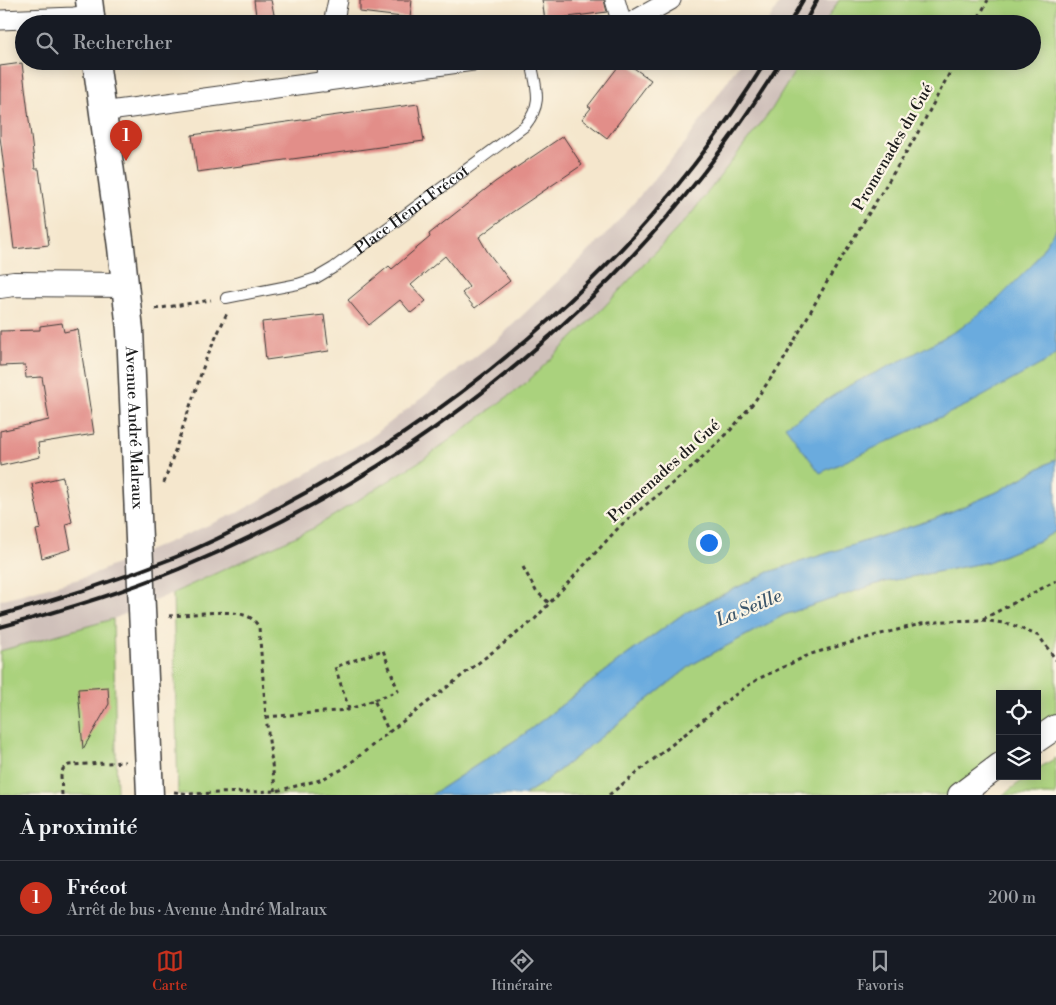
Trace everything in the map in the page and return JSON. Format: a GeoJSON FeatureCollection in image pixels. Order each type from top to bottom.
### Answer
{"type":"FeatureCollection","features":[{"type":"Feature","properties":{"kind":"main road","name":"Avenue André Malraux"},"geometry":{"type":"LineString","coordinates":[[97,70],[130,330],[148,760],[161,793]]}},
{"type":"Feature","properties":{"kind":"street"},"geometry":{"type":"LineString","coordinates":[[335,15],[338,0]]}},
{"type":"Feature","properties":{"kind":"street"},"geometry":{"type":"LineString","coordinates":[[615,0],[619,15]]}},
{"type":"Feature","properties":{"kind":"street"},"geometry":{"type":"LineString","coordinates":[[644,15],[671,0]]}},
{"type":"Feature","properties":{"kind":"street"},"geometry":{"type":"LineString","coordinates":[[0,20],[15,19]]}},
{"type":"Feature","properties":{"kind":"street"},"geometry":{"type":"LineString","coordinates":[[325,82],[327,70]]}},
{"type":"Feature","properties":{"kind":"street"},"geometry":{"type":"LineString","coordinates":[[102,112],[410,70]]}},
{"type":"Feature","properties":{"kind":"street"},"geometry":{"type":"LineString","coordinates":[[0,286],[14,284],[125,285]]}},
{"type":"Feature","properties":{"kind":"street"},"geometry":{"type":"LineString","coordinates":[[1041,737],[1056,726]]}},
{"type":"Feature","properties":{"kind":"street"},"geometry":{"type":"LineString","coordinates":[[960,795],[996,768]]}},
{"type":"Feature","properties":{"kind":"lane","name":"Place Henri Frécot"},"geometry":{"type":"LineString","coordinates":[[226,298],[298,284],[316,278],[333,268],[526,126],[534,116],[538,103],[532,70]]}},
{"type":"Feature","properties":{"kind":"path"},"geometry":{"type":"LineString","coordinates":[[980,15],[988,0]]}},
{"type":"Feature","properties":{"kind":"path","name":"Promenades du Gué"},"geometry":{"type":"LineString","coordinates":[[161,793],[276,793],[320,780],[344,769],[534,620],[620,526],[691,468],[729,432],[754,402],[783,361],[827,282],[916,136],[951,70]]}},
{"type":"Feature","properties":{"kind":"path"},"geometry":{"type":"LineString","coordinates":[[156,308],[226,298],[228,312],[206,359],[164,483]]}},
{"type":"Feature","properties":{"kind":"path"},"geometry":{"type":"LineString","coordinates":[[523,567],[536,591],[550,604]]}},
{"type":"Feature","properties":{"kind":"path"},"geometry":{"type":"LineString","coordinates":[[981,620],[1056,581]]}},
{"type":"Feature","properties":{"kind":"path"},"geometry":{"type":"LineString","coordinates":[[169,616],[228,613],[244,615],[253,619],[259,627],[266,717],[276,793]]}},
{"type":"Feature","properties":{"kind":"path"},"geometry":{"type":"LineString","coordinates":[[609,795],[729,699],[758,679],[811,654],[922,624],[981,620],[1010,624],[1039,636],[1056,660]]}},
{"type":"Feature","properties":{"kind":"path"},"geometry":{"type":"LineString","coordinates":[[266,717],[349,709],[398,691],[383,650],[335,667],[349,709]]}},
{"type":"Feature","properties":{"kind":"path"},"geometry":{"type":"LineString","coordinates":[[374,700],[389,732]]}},
{"type":"Feature","properties":{"kind":"path"},"geometry":{"type":"LineString","coordinates":[[62,795],[61,776],[63,768],[148,760]]}},
{"type":"Feature","properties":{"kind":"shaded area"},"geometry":{"type":"Polygon","coordinates":[[[781,0],[839,0],[830,15],[772,15],[781,0]]]}},
{"type":"Feature","properties":{"kind":"shaded area"},"geometry":{"type":"Polygon","coordinates":[[[735,70],[796,70],[772,109],[691,214],[604,307],[526,383],[428,456],[314,528],[173,593],[113,619],[0,651],[0,600],[86,577],[237,513],[370,438],[498,339],[607,234],[686,142],[735,70]]]}},
{"type":"Feature","properties":{"kind":"green space"},"geometry":{"type":"Polygon","coordinates":[[[839,0],[1056,0],[1056,459],[997,492],[934,519],[769,572],[683,614],[523,735],[431,795],[178,795],[173,593],[314,528],[428,456],[526,383],[604,307],[691,214],[772,109],[796,70],[1041,70],[1041,15],[830,15],[839,0]]]}},
{"type":"Feature","properties":{"kind":"green space"},"geometry":{"type":"Polygon","coordinates":[[[1056,531],[1056,715],[1041,726],[1041,690],[996,690],[996,761],[952,795],[524,795],[543,783],[693,664],[784,615],[880,583],[988,562],[1041,540],[1056,531]]]}},
{"type":"Feature","properties":{"kind":"green space"},"geometry":{"type":"Polygon","coordinates":[[[113,619],[117,795],[0,795],[0,651],[113,619]]]}},
{"type":"Feature","properties":{"kind":"green space"},"geometry":{"type":"Polygon","coordinates":[[[1056,758],[1056,795],[1003,795],[1023,780],[1041,780],[1041,767],[1056,758]]]}},
{"type":"Feature","properties":{"kind":"water"},"geometry":{"type":"Polygon","coordinates":[[[1056,228],[1056,353],[1047,361],[967,405],[820,473],[785,426],[850,385],[910,356],[961,328],[998,299],[1033,264],[1056,228]]]}},
{"type":"Feature","properties":{"kind":"water","name":"La Seille"},"geometry":{"type":"Polygon","coordinates":[[[1056,459],[1056,531],[1041,540],[988,562],[880,583],[784,615],[693,664],[543,783],[524,795],[431,795],[523,735],[683,614],[769,572],[934,519],[997,492],[1056,459]]]}},
{"type":"Feature","properties":{"kind":"building"},"geometry":{"type":"Polygon","coordinates":[[[254,0],[271,0],[274,15],[256,15],[254,0]]]}},
{"type":"Feature","properties":{"kind":"building"},"geometry":{"type":"Polygon","coordinates":[[[360,0],[412,0],[410,15],[385,15],[360,12],[360,0]]]}},
{"type":"Feature","properties":{"kind":"building"},"geometry":{"type":"Polygon","coordinates":[[[542,0],[604,0],[607,12],[584,15],[544,15],[542,0]]]}},
{"type":"Feature","properties":{"kind":"building"},"geometry":{"type":"Polygon","coordinates":[[[15,64],[15,70],[23,70],[35,169],[39,169],[49,245],[14,249],[0,137],[0,66],[15,64]]]}},
{"type":"Feature","properties":{"kind":"building"},"geometry":{"type":"Polygon","coordinates":[[[616,70],[637,70],[651,80],[607,138],[582,119],[591,108],[588,106],[616,70]]]}},
{"type":"Feature","properties":{"kind":"building"},"geometry":{"type":"Polygon","coordinates":[[[418,104],[424,141],[197,172],[192,135],[418,104]]]}},
{"type":"Feature","properties":{"kind":"building"},"geometry":{"type":"Polygon","coordinates":[[[563,136],[582,165],[479,237],[487,251],[510,281],[475,308],[462,293],[469,287],[445,256],[411,285],[426,301],[411,313],[400,300],[369,325],[348,300],[389,266],[392,269],[430,237],[429,234],[495,182],[563,136]]]}},
{"type":"Feature","properties":{"kind":"building"},"geometry":{"type":"Polygon","coordinates":[[[324,315],[329,351],[266,360],[262,322],[324,315]]]}},
{"type":"Feature","properties":{"kind":"building"},"geometry":{"type":"Polygon","coordinates":[[[62,323],[64,332],[78,329],[94,434],[38,443],[40,457],[0,466],[0,431],[49,420],[42,377],[26,378],[25,365],[0,366],[0,331],[40,330],[40,326],[62,323]]]}},
{"type":"Feature","properties":{"kind":"building"},"geometry":{"type":"Polygon","coordinates":[[[63,477],[72,522],[66,524],[71,549],[42,558],[36,530],[41,529],[32,484],[63,477]]]}},
{"type":"Feature","properties":{"kind":"building"},"geometry":{"type":"Polygon","coordinates":[[[108,687],[109,704],[83,749],[78,689],[108,687]]]}},
{"type":"Feature","properties":{"kind":"railway"},"geometry":{"type":"LineString","coordinates":[[794,15],[803,0]]}},
{"type":"Feature","properties":{"kind":"railway"},"geometry":{"type":"LineString","coordinates":[[809,15],[817,0]]}},
{"type":"Feature","properties":{"kind":"railway"},"geometry":{"type":"LineString","coordinates":[[0,615],[111,581],[203,545],[268,513],[353,465],[423,420],[490,370],[553,316],[613,258],[669,196],[720,130],[760,70]]}},
{"type":"Feature","properties":{"kind":"railway"},"geometry":{"type":"LineString","coordinates":[[0,627],[68,608],[135,586],[179,569],[270,527],[357,479],[441,423],[520,362],[594,295],[663,222],[725,144],[775,70]]}},
{"type":"Feature","properties":{"kind":"place","name":"Frécot"},"geometry":{"type":"Point","coordinates":[126,161]}}]}
